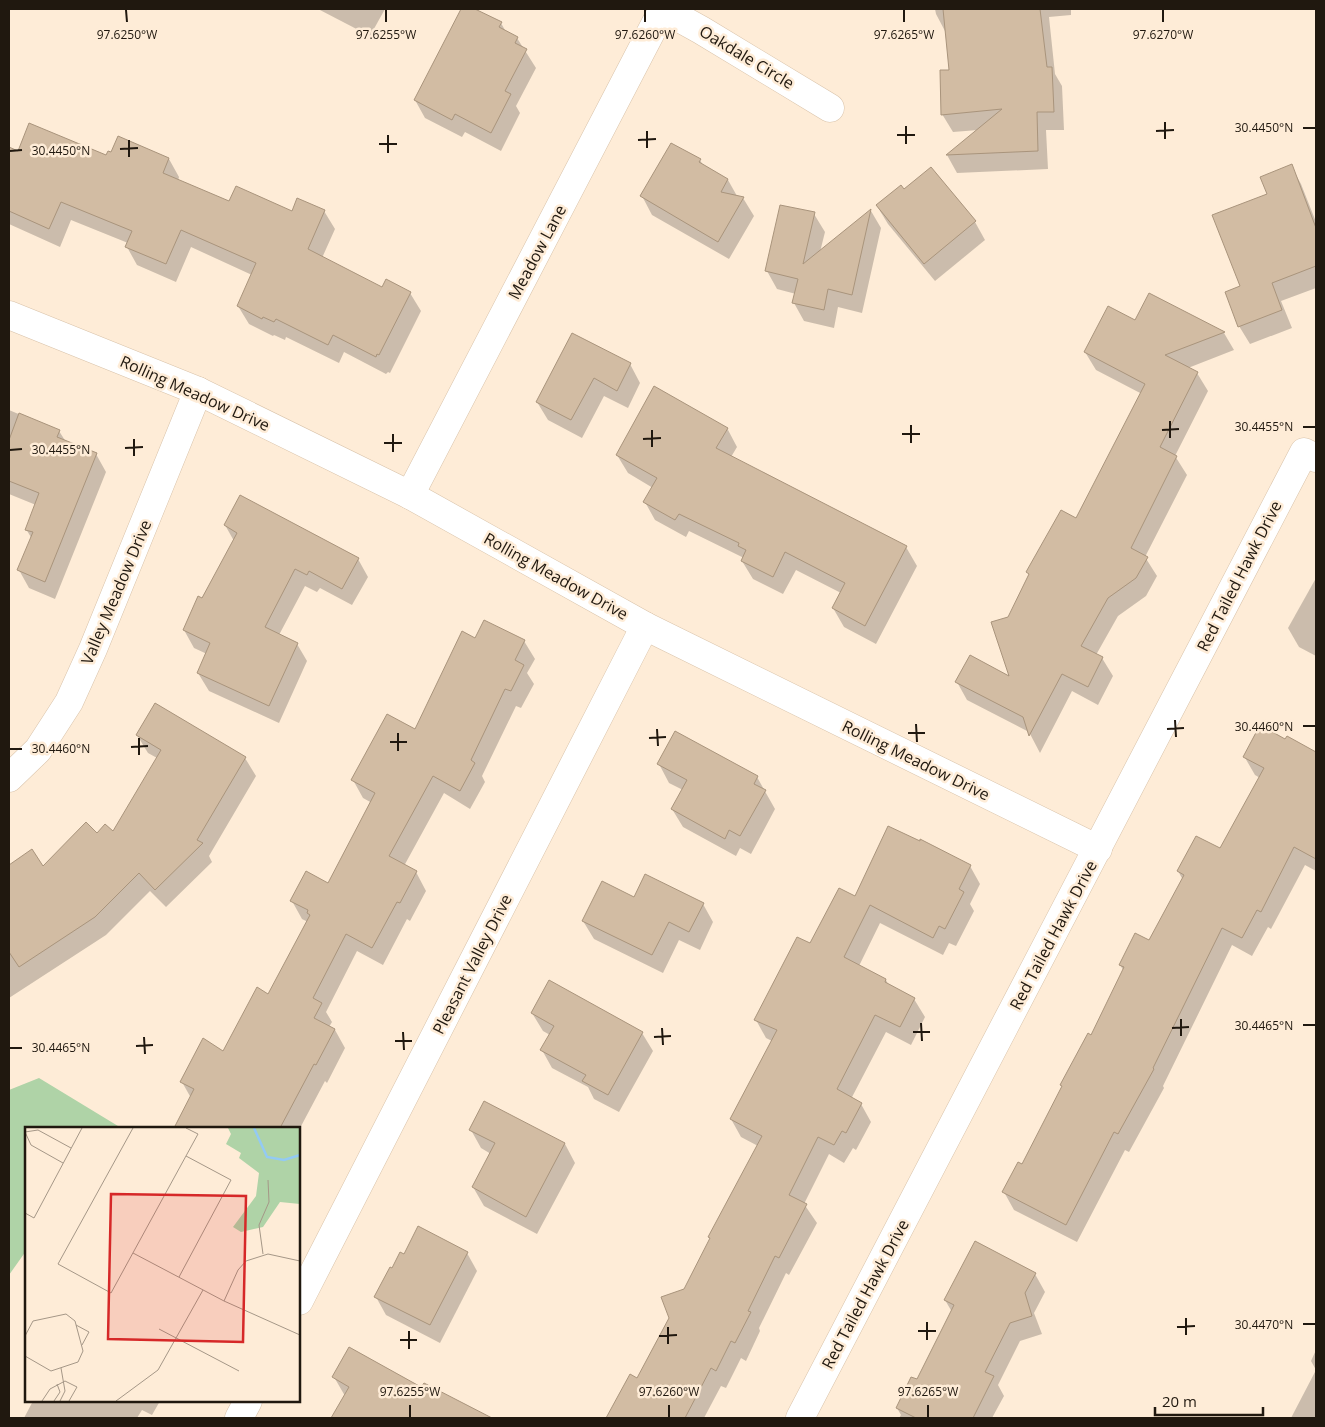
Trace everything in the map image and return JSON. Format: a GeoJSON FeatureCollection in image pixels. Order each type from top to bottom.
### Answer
{"type":"FeatureCollection","features":[{"type":"Feature","properties":{"kind":"street","name":"Oakdale Circle"},"geometry":{"type":"LineString","coordinates":[[663,9],[702,30],[830,108]]}},
{"type":"Feature","properties":{"kind":"street","name":"Meadow Lane"},"geometry":{"type":"LineString","coordinates":[[410,495],[663,9]]}},
{"type":"Feature","properties":{"kind":"street","name":"Rolling Meadow Drive"},"geometry":{"type":"LineString","coordinates":[[9,315],[198,391],[410,495],[645,626],[1098,849]]}},
{"type":"Feature","properties":{"kind":"street","name":"Valley Meadow Drive"},"geometry":{"type":"LineString","coordinates":[[9,778],[38,750],[68,702],[93,649],[198,391]]}},
{"type":"Feature","properties":{"kind":"street","name":"Red Tailed Hawk Drive"},"geometry":{"type":"LineString","coordinates":[[800,1418],[1098,849],[1310,455]]}},
{"type":"Feature","properties":{"kind":"street","name":"Pleasant Valley Drive"},"geometry":{"type":"LineString","coordinates":[[300,1299],[645,626]]}},
{"type":"Feature","properties":{"kind":"street"},"geometry":{"type":"LineString","coordinates":[[239,1418],[247,1402]]}},
{"type":"Feature","properties":{"kind":"green space"},"geometry":{"type":"Polygon","coordinates":[[[39,1078],[118,1126],[25,1127],[25,1252],[9,1275],[9,1090],[39,1078]]]}},
{"type":"Feature","properties":{"kind":"building"},"geometry":{"type":"Polygon","coordinates":[[[461,9],[475,9],[502,22],[499,27],[518,37],[515,43],[527,49],[505,91],[511,94],[491,133],[455,114],[452,120],[414,100],[461,9]]]}},
{"type":"Feature","properties":{"kind":"building"},"geometry":{"type":"Polygon","coordinates":[[[943,9],[1040,9],[1047,67],[1052,67],[1054,112],[1037,112],[1038,151],[946,155],[1002,109],[941,115],[940,70],[949,70],[943,9]]]}},
{"type":"Feature","properties":{"kind":"building"},"geometry":{"type":"Polygon","coordinates":[[[29,123],[106,155],[108,151],[111,152],[118,136],[169,158],[163,173],[229,201],[236,186],[292,211],[297,198],[325,210],[308,249],[382,287],[386,279],[411,292],[379,355],[377,354],[376,357],[333,335],[328,345],[276,319],[274,322],[263,317],[262,319],[237,306],[256,263],[181,230],[166,264],[125,247],[132,231],[61,202],[49,229],[9,211],[9,147],[18,151],[29,123]]]}},
{"type":"Feature","properties":{"kind":"building"},"geometry":{"type":"Polygon","coordinates":[[[671,143],[701,159],[699,162],[728,179],[721,192],[744,197],[718,242],[640,196],[671,143]]]}},
{"type":"Feature","properties":{"kind":"building"},"geometry":{"type":"Polygon","coordinates":[[[1292,164],[1316,228],[1316,266],[1272,283],[1282,310],[1238,327],[1225,292],[1240,286],[1212,215],[1267,194],[1260,177],[1292,164]]]}},
{"type":"Feature","properties":{"kind":"building"},"geometry":{"type":"Polygon","coordinates":[[[931,167],[976,221],[924,264],[876,205],[901,185],[904,189],[931,167]]]}},
{"type":"Feature","properties":{"kind":"building"},"geometry":{"type":"Polygon","coordinates":[[[780,205],[815,212],[803,264],[871,209],[852,295],[828,289],[824,310],[792,303],[798,279],[765,271],[780,205]]]}},
{"type":"Feature","properties":{"kind":"building"},"geometry":{"type":"Polygon","coordinates":[[[1149,293],[1225,332],[1165,355],[1198,372],[1160,447],[1177,456],[1131,548],[1148,557],[1136,578],[1108,598],[1081,646],[1103,657],[1088,687],[1062,674],[1029,736],[1023,717],[955,682],[970,655],[1009,676],[991,622],[1008,617],[1029,574],[1026,572],[1061,510],[1076,518],[1145,384],[1084,352],[1108,306],[1135,320],[1149,293]]]}},
{"type":"Feature","properties":{"kind":"building"},"geometry":{"type":"Polygon","coordinates":[[[572,333],[631,363],[617,391],[594,378],[571,420],[536,402],[572,333]]]}},
{"type":"Feature","properties":{"kind":"building"},"geometry":{"type":"Polygon","coordinates":[[[654,386],[728,428],[716,448],[907,546],[865,626],[832,608],[845,583],[785,552],[773,577],[741,561],[746,550],[738,546],[739,543],[679,514],[675,520],[643,502],[657,478],[616,455],[654,386]]]}},
{"type":"Feature","properties":{"kind":"building"},"geometry":{"type":"Polygon","coordinates":[[[19,413],[60,430],[57,437],[97,453],[45,582],[17,570],[33,532],[25,530],[39,493],[9,481],[9,440],[19,413]]]}},
{"type":"Feature","properties":{"kind":"building"},"geometry":{"type":"Polygon","coordinates":[[[240,495],[359,558],[342,589],[309,571],[307,575],[295,569],[265,627],[298,643],[269,706],[197,673],[210,643],[183,630],[198,596],[202,598],[237,533],[224,525],[240,495]]]}},
{"type":"Feature","properties":{"kind":"building"},"geometry":{"type":"Polygon","coordinates":[[[484,620],[525,640],[515,660],[524,665],[511,691],[505,689],[471,760],[475,763],[460,791],[433,776],[389,856],[417,871],[400,903],[397,902],[372,948],[346,934],[313,998],[322,1003],[314,1018],[335,1029],[281,1127],[175,1127],[194,1089],[180,1082],[203,1038],[223,1051],[257,987],[268,994],[310,915],[307,913],[308,910],[290,901],[306,871],[328,883],[375,793],[351,780],[387,714],[415,729],[462,631],[475,638],[484,620]]]}},
{"type":"Feature","properties":{"kind":"building"},"geometry":{"type":"Polygon","coordinates":[[[155,703],[246,757],[197,840],[203,843],[155,890],[139,873],[95,917],[19,967],[9,952],[9,865],[32,849],[43,866],[86,822],[97,833],[105,824],[113,831],[161,750],[136,735],[155,703]]]}},
{"type":"Feature","properties":{"kind":"building"},"geometry":{"type":"Polygon","coordinates":[[[1260,725],[1285,739],[1287,736],[1316,752],[1316,859],[1294,847],[1261,912],[1257,910],[1242,938],[1222,928],[1154,1069],[1118,1134],[1114,1132],[1066,1225],[1002,1192],[1018,1162],[1022,1164],[1062,1086],[1060,1085],[1088,1033],[1091,1035],[1124,967],[1119,965],[1135,933],[1149,940],[1184,875],[1177,871],[1196,836],[1220,848],[1264,768],[1243,757],[1260,725]]]}},
{"type":"Feature","properties":{"kind":"building"},"geometry":{"type":"Polygon","coordinates":[[[675,731],[758,776],[754,784],[766,790],[740,836],[729,830],[725,839],[671,809],[687,780],[657,764],[675,731]]]}},
{"type":"Feature","properties":{"kind":"building"},"geometry":{"type":"Polygon","coordinates":[[[888,826],[920,841],[920,839],[971,865],[959,889],[964,892],[945,929],[939,926],[933,938],[870,905],[844,957],[886,979],[885,982],[915,998],[900,1027],[875,1015],[837,1089],[862,1103],[846,1133],[842,1131],[834,1145],[818,1137],[789,1195],[807,1204],[779,1258],[775,1256],[748,1311],[751,1312],[735,1343],[731,1341],[716,1371],[711,1368],[685,1418],[606,1418],[630,1374],[637,1378],[669,1318],[661,1297],[684,1289],[710,1238],[708,1237],[762,1136],[730,1119],[777,1030],[754,1020],[797,937],[810,943],[839,888],[855,896],[888,826]]]}},
{"type":"Feature","properties":{"kind":"building"},"geometry":{"type":"Polygon","coordinates":[[[645,874],[704,903],[689,932],[669,922],[652,955],[582,921],[602,881],[634,897],[645,874]]]}},
{"type":"Feature","properties":{"kind":"building"},"geometry":{"type":"Polygon","coordinates":[[[549,980],[643,1032],[608,1095],[582,1081],[586,1075],[540,1050],[554,1026],[531,1013],[549,980]]]}},
{"type":"Feature","properties":{"kind":"building"},"geometry":{"type":"Polygon","coordinates":[[[484,1101],[565,1143],[526,1217],[472,1187],[495,1143],[469,1130],[484,1101]]]}},
{"type":"Feature","properties":{"kind":"building"},"geometry":{"type":"Polygon","coordinates":[[[418,1226],[468,1252],[430,1325],[374,1297],[400,1252],[404,1254],[418,1226]]]}},
{"type":"Feature","properties":{"kind":"building"},"geometry":{"type":"Polygon","coordinates":[[[975,1241],[1036,1273],[1025,1293],[1032,1316],[1010,1323],[985,1372],[994,1376],[973,1418],[916,1418],[896,1408],[911,1377],[917,1379],[954,1305],[944,1300],[975,1241]]]}},
{"type":"Feature","properties":{"kind":"building"},"geometry":{"type":"Polygon","coordinates":[[[349,1347],[421,1387],[424,1383],[492,1418],[331,1418],[349,1387],[332,1377],[349,1347]]]}}]}
